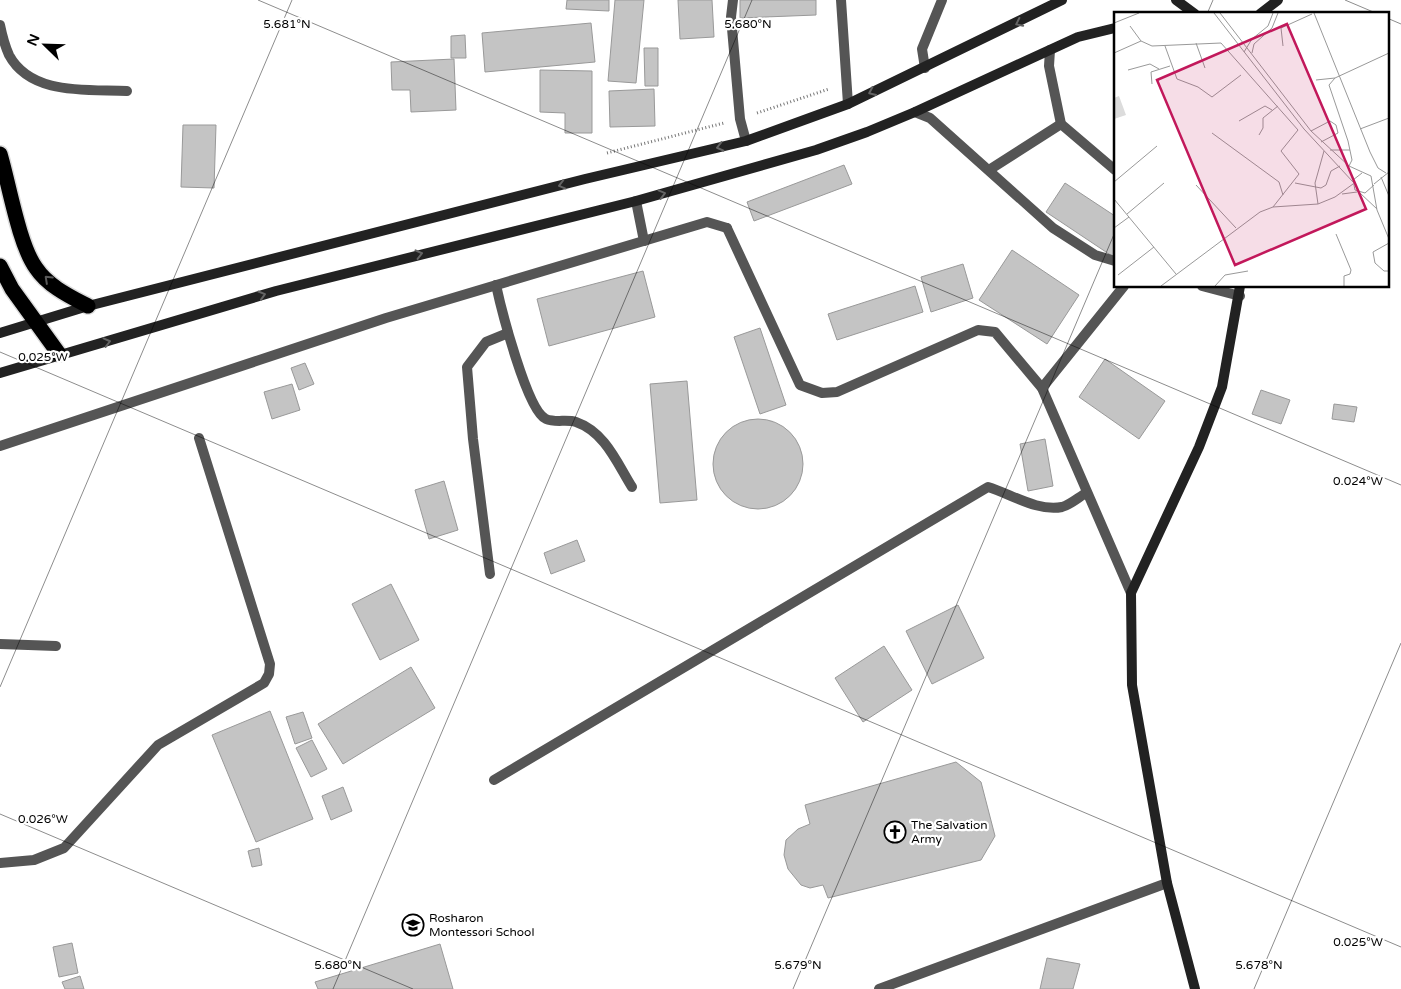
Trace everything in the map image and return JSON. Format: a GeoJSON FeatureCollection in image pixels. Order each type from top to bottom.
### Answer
{"type":"FeatureCollection","features":[{"type":"Feature","properties":{"kind":"highway"},"geometry":{"type":"LineString","coordinates":[[0,154],[24,243],[35,268],[51,283],[88,306]]}},
{"type":"Feature","properties":{"kind":"highway"},"geometry":{"type":"LineString","coordinates":[[0,271],[60,354]]}},
{"type":"Feature","properties":{"kind":"main road"},"geometry":{"type":"LineString","coordinates":[[0,333],[88,306],[585,179],[746,141],[848,104],[1062,0]]}},
{"type":"Feature","properties":{"kind":"main road"},"geometry":{"type":"LineString","coordinates":[[1176,0],[1191,12]]}},
{"type":"Feature","properties":{"kind":"main road"},"geometry":{"type":"LineString","coordinates":[[1263,12],[1278,0]]}},
{"type":"Feature","properties":{"kind":"main road"},"geometry":{"type":"LineString","coordinates":[[0,373],[276,291],[579,214],[636,202],[816,150],[915,112],[1078,37],[1114,28]]}},
{"type":"Feature","properties":{"kind":"main road"},"geometry":{"type":"LineString","coordinates":[[1195,989],[1167,883],[1132,685],[1131,593],[1199,447],[1222,387],[1240,291]]}},
{"type":"Feature","properties":{"kind":"street"},"geometry":{"type":"LineString","coordinates":[[733,0],[731,17],[740,119],[746,141]]}},
{"type":"Feature","properties":{"kind":"street"},"geometry":{"type":"LineString","coordinates":[[841,0],[848,104]]}},
{"type":"Feature","properties":{"kind":"street"},"geometry":{"type":"LineString","coordinates":[[925,68],[922,49],[942,0]]}},
{"type":"Feature","properties":{"kind":"street"},"geometry":{"type":"LineString","coordinates":[[0,25],[9,55],[19,68],[38,81],[57,88],[127,91]]}},
{"type":"Feature","properties":{"kind":"street"},"geometry":{"type":"LineString","coordinates":[[1050,50],[1049,66],[1061,124],[1114,169]]}},
{"type":"Feature","properties":{"kind":"street"},"geometry":{"type":"LineString","coordinates":[[915,112],[930,118],[1053,228],[1095,255],[1114,262]]}},
{"type":"Feature","properties":{"kind":"street"},"geometry":{"type":"LineString","coordinates":[[989,170],[1061,124]]}},
{"type":"Feature","properties":{"kind":"street"},"geometry":{"type":"LineString","coordinates":[[636,202],[644,241]]}},
{"type":"Feature","properties":{"kind":"street"},"geometry":{"type":"LineString","coordinates":[[0,446],[386,318],[707,222],[727,228],[800,385],[822,393],[838,392],[978,330],[995,332],[1042,388],[1131,593]]}},
{"type":"Feature","properties":{"kind":"street"},"geometry":{"type":"LineString","coordinates":[[496,285],[508,333],[534,408],[545,419],[576,422],[601,437],[632,487]]}},
{"type":"Feature","properties":{"kind":"street"},"geometry":{"type":"LineString","coordinates":[[1042,388],[1122,288]]}},
{"type":"Feature","properties":{"kind":"street"},"geometry":{"type":"LineString","coordinates":[[1217,288],[1240,291]]}},
{"type":"Feature","properties":{"kind":"street"},"geometry":{"type":"LineString","coordinates":[[490,574],[473,438],[467,367],[486,342],[508,333]]}},
{"type":"Feature","properties":{"kind":"street"},"geometry":{"type":"LineString","coordinates":[[0,862],[34,860],[64,848],[158,745],[264,683],[269,674],[270,664],[199,438]]}},
{"type":"Feature","properties":{"kind":"street"},"geometry":{"type":"LineString","coordinates":[[494,780],[988,487],[1011,494],[1036,506],[1063,507],[1086,493]]}},
{"type":"Feature","properties":{"kind":"street"},"geometry":{"type":"LineString","coordinates":[[0,644],[56,646]]}},
{"type":"Feature","properties":{"kind":"street"},"geometry":{"type":"LineString","coordinates":[[879,989],[1167,883]]}},
{"type":"Feature","properties":{"kind":"path"},"geometry":{"type":"LineString","coordinates":[[598,155],[740,119],[848,82]]}},
{"type":"Feature","properties":{"kind":"building"},"geometry":{"type":"Polygon","coordinates":[[[567,0],[609,0],[609,11],[566,9],[567,0]]]}},
{"type":"Feature","properties":{"kind":"building"},"geometry":{"type":"Polygon","coordinates":[[[615,0],[644,0],[636,83],[608,81],[615,0]]]}},
{"type":"Feature","properties":{"kind":"building"},"geometry":{"type":"Polygon","coordinates":[[[678,0],[712,0],[714,37],[680,39],[678,0]]]}},
{"type":"Feature","properties":{"kind":"building"},"geometry":{"type":"Polygon","coordinates":[[[740,0],[816,0],[816,15],[740,18],[740,0]]]}},
{"type":"Feature","properties":{"kind":"building"},"geometry":{"type":"Polygon","coordinates":[[[591,23],[595,62],[485,72],[482,33],[591,23]]]}},
{"type":"Feature","properties":{"kind":"building"},"geometry":{"type":"Polygon","coordinates":[[[465,35],[466,58],[451,58],[451,36],[465,35]]]}},
{"type":"Feature","properties":{"kind":"building"},"geometry":{"type":"Polygon","coordinates":[[[644,48],[658,48],[658,86],[645,86],[644,48]]]}},
{"type":"Feature","properties":{"kind":"building"},"geometry":{"type":"Polygon","coordinates":[[[454,59],[456,110],[411,112],[410,90],[392,90],[391,62],[454,59]]]}},
{"type":"Feature","properties":{"kind":"building"},"geometry":{"type":"Polygon","coordinates":[[[540,70],[592,71],[592,133],[565,133],[565,113],[540,112],[540,70]]]}},
{"type":"Feature","properties":{"kind":"building"},"geometry":{"type":"Polygon","coordinates":[[[654,89],[655,126],[610,127],[609,91],[654,89]]]}},
{"type":"Feature","properties":{"kind":"building"},"geometry":{"type":"Polygon","coordinates":[[[183,125],[216,125],[214,188],[181,187],[183,125]]]}},
{"type":"Feature","properties":{"kind":"building"},"geometry":{"type":"Polygon","coordinates":[[[844,165],[852,184],[754,221],[747,202],[844,165]]]}},
{"type":"Feature","properties":{"kind":"building"},"geometry":{"type":"Polygon","coordinates":[[[1065,183],[1114,215],[1114,257],[1046,212],[1065,183]]]}},
{"type":"Feature","properties":{"kind":"building"},"geometry":{"type":"Polygon","coordinates":[[[1012,250],[1079,295],[1047,344],[979,300],[1012,250]]]}},
{"type":"Feature","properties":{"kind":"building"},"geometry":{"type":"Polygon","coordinates":[[[963,264],[973,298],[931,312],[921,277],[963,264]]]}},
{"type":"Feature","properties":{"kind":"building"},"geometry":{"type":"Polygon","coordinates":[[[643,271],[655,317],[549,346],[537,299],[643,271]]]}},
{"type":"Feature","properties":{"kind":"building"},"geometry":{"type":"Polygon","coordinates":[[[915,286],[923,312],[837,340],[828,314],[915,286]]]}},
{"type":"Feature","properties":{"kind":"building"},"geometry":{"type":"Polygon","coordinates":[[[760,328],[786,405],[760,414],[734,337],[760,328]]]}},
{"type":"Feature","properties":{"kind":"building"},"geometry":{"type":"Polygon","coordinates":[[[1105,359],[1165,401],[1139,439],[1079,397],[1105,359]]]}},
{"type":"Feature","properties":{"kind":"building"},"geometry":{"type":"Polygon","coordinates":[[[305,363],[314,384],[299,390],[291,368],[305,363]]]}},
{"type":"Feature","properties":{"kind":"building"},"geometry":{"type":"Polygon","coordinates":[[[687,381],[697,500],[660,503],[650,384],[687,381]]]}},
{"type":"Feature","properties":{"kind":"building"},"geometry":{"type":"Polygon","coordinates":[[[292,384],[300,410],[272,419],[264,392],[292,384]]]}},
{"type":"Feature","properties":{"kind":"building"},"geometry":{"type":"Polygon","coordinates":[[[1261,390],[1290,400],[1281,424],[1252,414],[1261,390]]]}},
{"type":"Feature","properties":{"kind":"building"},"geometry":{"type":"Polygon","coordinates":[[[1334,404],[1357,407],[1354,422],[1332,419],[1334,404]]]}},
{"type":"Feature","properties":{"kind":"building"},"geometry":{"type":"Polygon","coordinates":[[[758,419],[775,423],[790,432],[799,447],[803,464],[799,481],[790,496],[775,505],[758,509],[741,505],[726,496],[717,481],[713,464],[717,447],[726,432],[741,423],[758,419]]]}},
{"type":"Feature","properties":{"kind":"building"},"geometry":{"type":"Polygon","coordinates":[[[1045,439],[1053,486],[1028,491],[1020,444],[1045,439]]]}},
{"type":"Feature","properties":{"kind":"building"},"geometry":{"type":"Polygon","coordinates":[[[444,481],[458,530],[429,539],[415,490],[444,481]]]}},
{"type":"Feature","properties":{"kind":"building"},"geometry":{"type":"Polygon","coordinates":[[[577,540],[585,561],[551,574],[544,553],[577,540]]]}},
{"type":"Feature","properties":{"kind":"building"},"geometry":{"type":"Polygon","coordinates":[[[391,584],[419,640],[380,660],[352,604],[391,584]]]}},
{"type":"Feature","properties":{"kind":"building"},"geometry":{"type":"Polygon","coordinates":[[[958,605],[984,658],[932,684],[906,631],[958,605]]]}},
{"type":"Feature","properties":{"kind":"building"},"geometry":{"type":"Polygon","coordinates":[[[884,646],[912,690],[863,722],[835,678],[884,646]]]}},
{"type":"Feature","properties":{"kind":"building"},"geometry":{"type":"Polygon","coordinates":[[[411,667],[435,708],[343,764],[318,724],[411,667]]]}},
{"type":"Feature","properties":{"kind":"building"},"geometry":{"type":"Polygon","coordinates":[[[270,711],[313,819],[256,842],[212,735],[270,711]]]}},
{"type":"Feature","properties":{"kind":"building"},"geometry":{"type":"Polygon","coordinates":[[[303,712],[312,738],[295,744],[286,717],[303,712]]]}},
{"type":"Feature","properties":{"kind":"building"},"geometry":{"type":"Polygon","coordinates":[[[312,740],[327,769],[311,777],[296,748],[312,740]]]}},
{"type":"Feature","properties":{"kind":"building","name":"The Salvation Army"},"geometry":{"type":"Polygon","coordinates":[[[956,762],[981,782],[995,836],[981,860],[828,898],[823,885],[810,888],[801,885],[788,869],[784,855],[786,840],[798,829],[810,824],[805,805],[956,762]]]}},
{"type":"Feature","properties":{"kind":"building"},"geometry":{"type":"Polygon","coordinates":[[[343,787],[352,811],[331,820],[322,796],[343,787]]]}},
{"type":"Feature","properties":{"kind":"building"},"geometry":{"type":"Polygon","coordinates":[[[259,848],[262,865],[252,867],[248,851],[259,848]]]}},
{"type":"Feature","properties":{"kind":"building"},"geometry":{"type":"Polygon","coordinates":[[[72,943],[78,973],[59,977],[53,947],[72,943]]]}},
{"type":"Feature","properties":{"kind":"building"},"geometry":{"type":"Polygon","coordinates":[[[440,944],[453,989],[318,989],[315,982],[440,944]]]}},
{"type":"Feature","properties":{"kind":"building"},"geometry":{"type":"Polygon","coordinates":[[[1047,958],[1080,964],[1073,989],[1040,989],[1047,958]]]}},
{"type":"Feature","properties":{"kind":"building"},"geometry":{"type":"Polygon","coordinates":[[[80,976],[84,989],[65,989],[62,982],[80,976]]]}},
{"type":"Feature","properties":{"kind":"place","name":"The Salvation Army"},"geometry":{"type":"Point","coordinates":[895,832]}},
{"type":"Feature","properties":{"kind":"place","name":"Rosharon Montessori School"},"geometry":{"type":"Point","coordinates":[413,925]}}]}
